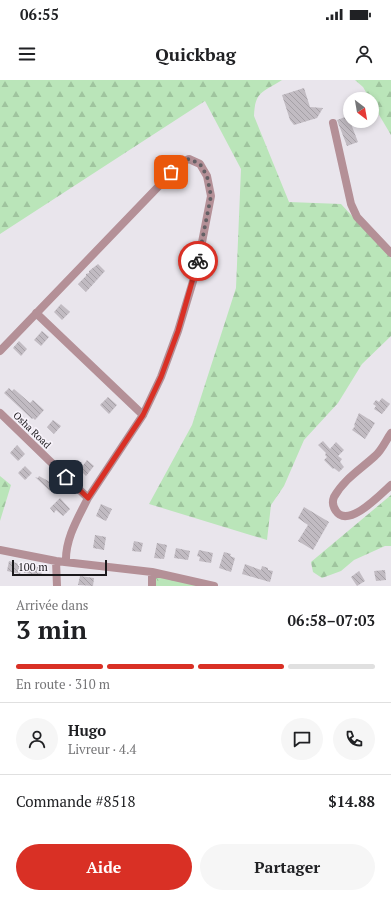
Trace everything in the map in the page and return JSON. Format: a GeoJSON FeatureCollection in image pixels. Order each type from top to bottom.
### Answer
{"type":"FeatureCollection","features":[{"type":"Feature","properties":{"kind":"street"},"geometry":{"type":"LineString","coordinates":[[333,123],[354,212],[391,253]]}},
{"type":"Feature","properties":{"kind":"street"},"geometry":{"type":"LineString","coordinates":[[0,350],[182,162],[189,159],[200,164],[207,176],[211,196],[197,268],[178,331],[161,377],[143,415],[88,498],[73,528],[66,552],[66,562]]}},
{"type":"Feature","properties":{"kind":"street"},"geometry":{"type":"LineString","coordinates":[[36,313],[143,415]]}},
{"type":"Feature","properties":{"kind":"street","name":"Osha Road"},"geometry":{"type":"LineString","coordinates":[[0,413],[88,498]]}},
{"type":"Feature","properties":{"kind":"street"},"geometry":{"type":"LineString","coordinates":[[391,433],[377,455],[355,471],[342,486],[334,498],[334,509],[341,516],[346,517],[353,515],[360,512],[391,485]]}},
{"type":"Feature","properties":{"kind":"street"},"geometry":{"type":"LineString","coordinates":[[0,550],[56,561],[152,572],[214,586]]}},
{"type":"Feature","properties":{"kind":"street"},"geometry":{"type":"LineString","coordinates":[[56,561],[57,586]]}},
{"type":"Feature","properties":{"kind":"street"},"geometry":{"type":"LineString","coordinates":[[152,572],[152,586]]}},
{"type":"Feature","properties":{"kind":"green space"},"geometry":{"type":"Polygon","coordinates":[[[0,80],[282,80],[258,97],[254,116],[289,202],[341,204],[391,258],[391,336],[362,364],[338,403],[304,440],[284,486],[271,505],[267,540],[149,504],[192,425],[236,288],[241,169],[205,101],[0,234],[0,80]]]}},
{"type":"Feature","properties":{"kind":"green space"},"geometry":{"type":"Polygon","coordinates":[[[355,80],[391,80],[391,135],[379,115],[379,92],[366,92],[363,87],[355,80]]]}},
{"type":"Feature","properties":{"kind":"green space"},"geometry":{"type":"Polygon","coordinates":[[[0,476],[11,485],[0,521],[0,476]]]}},
{"type":"Feature","properties":{"kind":"green space"},"geometry":{"type":"Polygon","coordinates":[[[391,495],[391,546],[385,546],[354,560],[341,571],[322,578],[313,572],[311,562],[391,495]]]}},
{"type":"Feature","properties":{"kind":"green space"},"geometry":{"type":"Polygon","coordinates":[[[152,572],[214,586],[152,586],[152,572]]]}},
{"type":"Feature","properties":{"kind":"building"},"geometry":{"type":"Polygon","coordinates":[[[304,88],[310,107],[323,108],[317,118],[294,125],[290,120],[282,95],[304,88]]]}},
{"type":"Feature","properties":{"kind":"building"},"geometry":{"type":"Polygon","coordinates":[[[343,118],[343,128],[353,128],[358,142],[347,146],[337,120],[343,118]]]}},
{"type":"Feature","properties":{"kind":"building"},"geometry":{"type":"Polygon","coordinates":[[[98,264],[105,271],[86,292],[78,284],[86,276],[86,274],[89,273],[89,271],[98,264]]]}},
{"type":"Feature","properties":{"kind":"building"},"geometry":{"type":"Polygon","coordinates":[[[61,304],[70,312],[62,320],[54,312],[61,304]]]}},
{"type":"Feature","properties":{"kind":"building"},"geometry":{"type":"Polygon","coordinates":[[[42,331],[49,337],[41,346],[34,340],[42,331]]]}},
{"type":"Feature","properties":{"kind":"building"},"geometry":{"type":"Polygon","coordinates":[[[19,341],[27,349],[21,356],[13,348],[19,341]]]}},
{"type":"Feature","properties":{"kind":"building"},"geometry":{"type":"Polygon","coordinates":[[[9,388],[12,391],[14,389],[30,403],[33,400],[44,410],[35,420],[33,418],[32,419],[4,393],[9,388]]]}},
{"type":"Feature","properties":{"kind":"building"},"geometry":{"type":"Polygon","coordinates":[[[108,397],[117,405],[109,414],[100,405],[108,397]]]}},
{"type":"Feature","properties":{"kind":"building"},"geometry":{"type":"Polygon","coordinates":[[[382,398],[390,404],[382,414],[374,409],[376,406],[373,404],[376,400],[379,402],[382,398]]]}},
{"type":"Feature","properties":{"kind":"building"},"geometry":{"type":"Polygon","coordinates":[[[359,413],[375,423],[365,439],[352,430],[355,426],[354,425],[359,413]]]}},
{"type":"Feature","properties":{"kind":"building"},"geometry":{"type":"Polygon","coordinates":[[[53,420],[61,426],[54,434],[47,427],[53,420]]]}},
{"type":"Feature","properties":{"kind":"building"},"geometry":{"type":"Polygon","coordinates":[[[323,441],[330,449],[336,442],[344,450],[338,456],[342,459],[340,462],[344,467],[339,472],[334,468],[333,469],[324,460],[327,457],[325,455],[326,453],[318,445],[323,441]]]}},
{"type":"Feature","properties":{"kind":"building"},"geometry":{"type":"Polygon","coordinates":[[[17,445],[25,454],[18,461],[10,453],[17,445]]]}},
{"type":"Feature","properties":{"kind":"building"},"geometry":{"type":"Polygon","coordinates":[[[87,460],[94,466],[86,476],[80,470],[87,460]]]}},
{"type":"Feature","properties":{"kind":"building"},"geometry":{"type":"Polygon","coordinates":[[[25,466],[32,473],[25,480],[18,473],[25,466]]]}},
{"type":"Feature","properties":{"kind":"building"},"geometry":{"type":"Polygon","coordinates":[[[39,476],[50,482],[49,483],[53,489],[50,491],[35,477],[38,478],[39,476]]]}},
{"type":"Feature","properties":{"kind":"building"},"geometry":{"type":"Polygon","coordinates":[[[60,498],[70,509],[63,516],[56,510],[54,513],[50,508],[60,498]]]}},
{"type":"Feature","properties":{"kind":"building"},"geometry":{"type":"Polygon","coordinates":[[[101,504],[112,509],[106,521],[96,516],[101,504]]]}},
{"type":"Feature","properties":{"kind":"building"},"geometry":{"type":"Polygon","coordinates":[[[304,507],[329,522],[313,550],[298,541],[308,525],[298,518],[304,507]]]}},
{"type":"Feature","properties":{"kind":"building"},"geometry":{"type":"Polygon","coordinates":[[[95,535],[106,537],[104,550],[93,548],[95,535]]]}},
{"type":"Feature","properties":{"kind":"building"},"geometry":{"type":"Polygon","coordinates":[[[134,541],[143,543],[141,552],[132,551],[134,541]]]}},
{"type":"Feature","properties":{"kind":"building"},"geometry":{"type":"Polygon","coordinates":[[[157,543],[167,545],[164,559],[154,558],[157,543]]]}},
{"type":"Feature","properties":{"kind":"building"},"geometry":{"type":"Polygon","coordinates":[[[176,548],[190,551],[188,560],[174,558],[176,548]]]}},
{"type":"Feature","properties":{"kind":"building"},"geometry":{"type":"Polygon","coordinates":[[[199,550],[213,553],[211,563],[199,561],[200,557],[197,556],[199,550]]]}},
{"type":"Feature","properties":{"kind":"building"},"geometry":{"type":"Polygon","coordinates":[[[224,552],[231,554],[230,556],[235,558],[231,572],[219,568],[224,552]]]}},
{"type":"Feature","properties":{"kind":"building"},"geometry":{"type":"Polygon","coordinates":[[[9,561],[31,567],[43,567],[41,576],[7,571],[9,561]]]}},
{"type":"Feature","properties":{"kind":"building"},"geometry":{"type":"Polygon","coordinates":[[[245,564],[261,570],[262,566],[273,571],[270,582],[242,574],[245,564]]]}},
{"type":"Feature","properties":{"kind":"building"},"geometry":{"type":"Polygon","coordinates":[[[385,570],[386,580],[376,581],[374,571],[385,570]]]}},
{"type":"Feature","properties":{"kind":"building"},"geometry":{"type":"Polygon","coordinates":[[[359,571],[365,581],[357,586],[351,577],[359,571]]]}},
{"type":"Feature","properties":{"kind":"building"},"geometry":{"type":"Polygon","coordinates":[[[80,576],[94,578],[93,586],[78,585],[80,576]]]}},
{"type":"Feature","properties":{"kind":"way so far"},"geometry":{"type":"LineString","coordinates":[[171,172],[182,162],[189,159],[200,164],[207,176],[211,196],[198,261]]}},
{"type":"Feature","properties":{"kind":"route"},"geometry":{"type":"LineString","coordinates":[[66,477],[88,498],[143,415],[161,377],[178,331],[198,261]]}}]}
